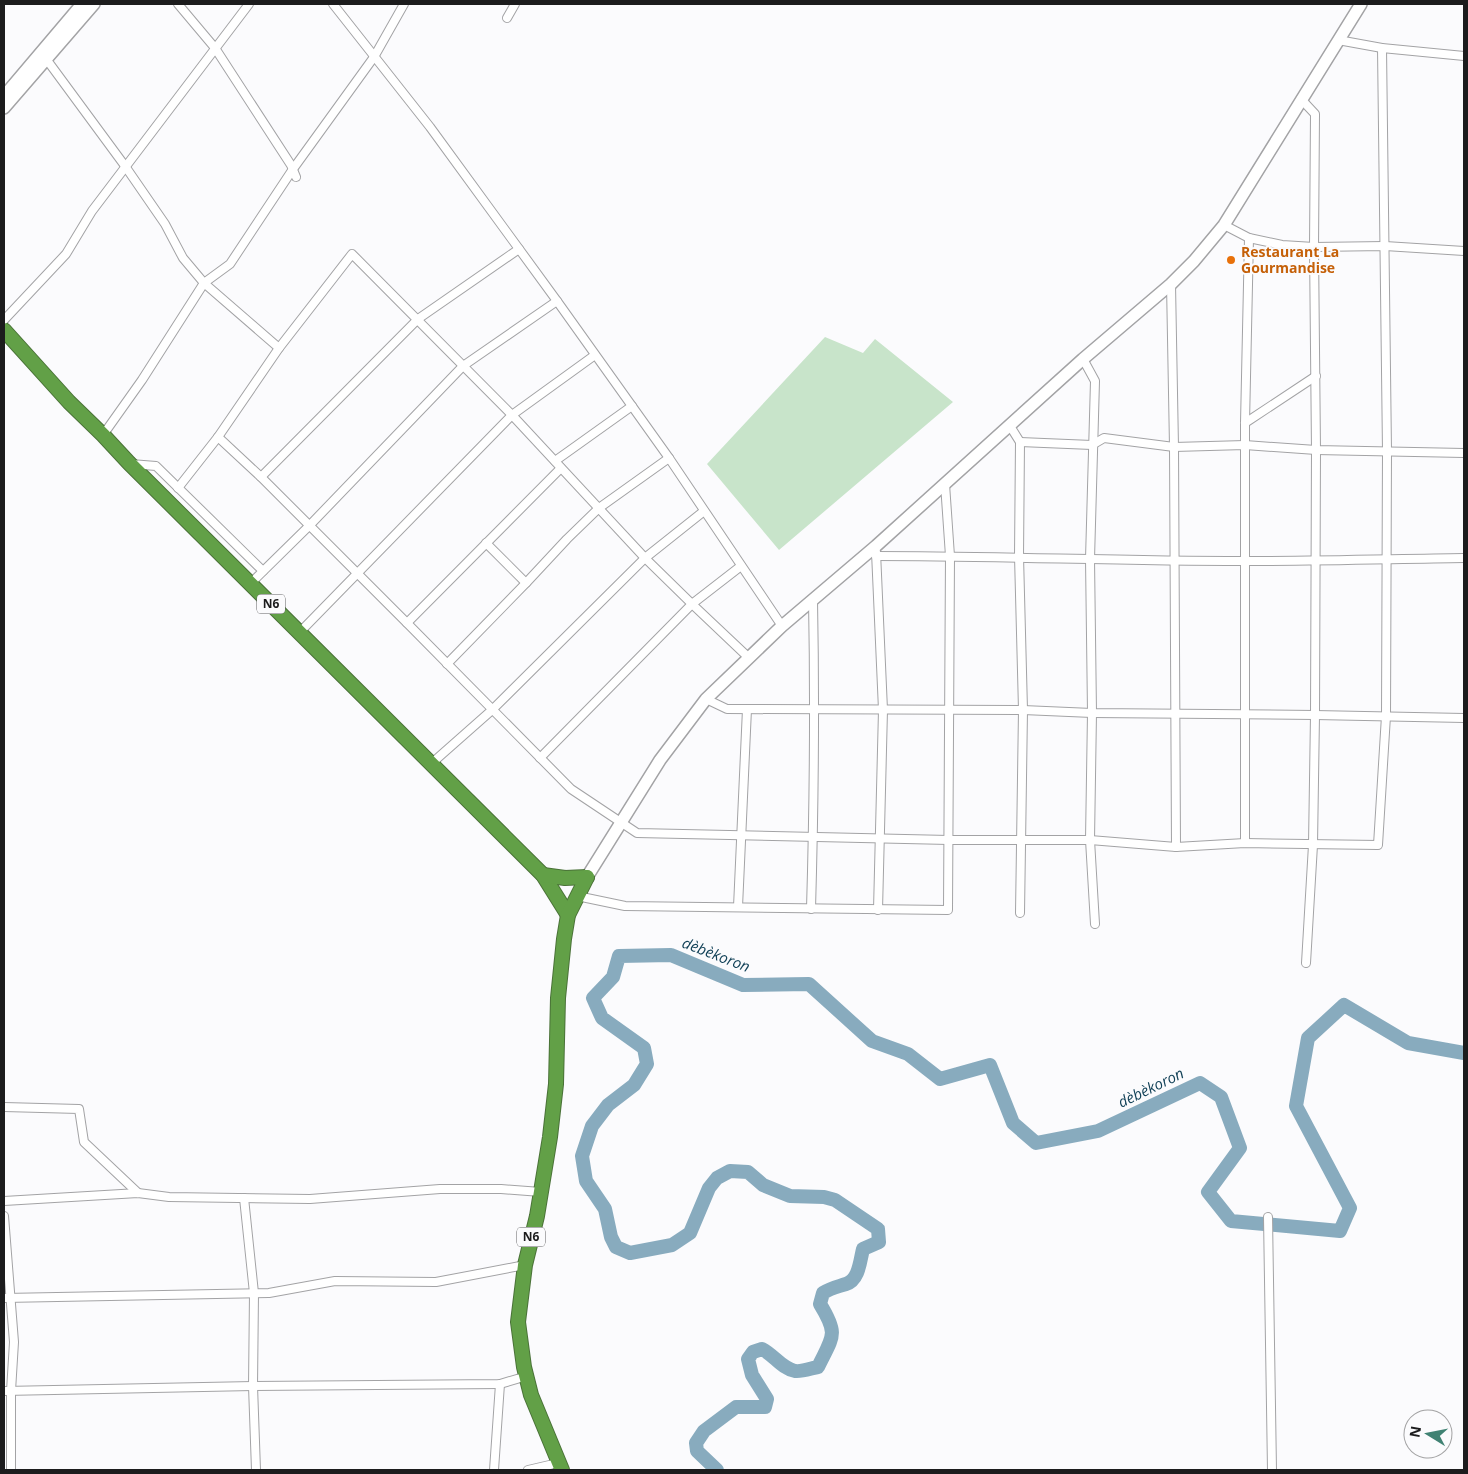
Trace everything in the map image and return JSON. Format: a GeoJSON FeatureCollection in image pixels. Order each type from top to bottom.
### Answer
{"type":"FeatureCollection","features":[{"type":"Feature","properties":{"kind":"highway","name":"N6"},"geometry":{"type":"LineString","coordinates":[[4,330],[69,402],[543,874],[568,915]]}},
{"type":"Feature","properties":{"kind":"highway"},"geometry":{"type":"LineString","coordinates":[[543,874],[565,878],[587,877]]}},
{"type":"Feature","properties":{"kind":"highway","name":"N6"},"geometry":{"type":"LineString","coordinates":[[560,1467],[531,1395],[524,1367],[518,1322],[525,1265],[541,1192],[550,1137],[556,1084],[558,998],[568,915],[587,877]]}},
{"type":"Feature","properties":{"kind":"main road"},"geometry":{"type":"LineString","coordinates":[[4,108],[82,4]]}},
{"type":"Feature","properties":{"kind":"main road"},"geometry":{"type":"LineString","coordinates":[[4,96],[94,4]]}},
{"type":"Feature","properties":{"kind":"main road"},"geometry":{"type":"LineString","coordinates":[[587,877],[660,760],[706,699],[782,626],[876,551],[945,484],[1083,359],[1171,284],[1194,261],[1224,225],[1361,4]]}},
{"type":"Feature","properties":{"kind":"street"},"geometry":{"type":"LineString","coordinates":[[178,4],[215,48],[294,173]]}},
{"type":"Feature","properties":{"kind":"street"},"geometry":{"type":"LineString","coordinates":[[4,320],[66,254],[92,211],[250,4]]}},
{"type":"Feature","properties":{"kind":"street"},"geometry":{"type":"LineString","coordinates":[[333,4],[430,127],[557,301],[669,458],[782,626]]}},
{"type":"Feature","properties":{"kind":"street"},"geometry":{"type":"LineString","coordinates":[[103,435],[142,380],[204,283],[230,264],[294,173],[374,57],[404,4]]}},
{"type":"Feature","properties":{"kind":"street"},"geometry":{"type":"LineString","coordinates":[[507,18],[515,4]]}},
{"type":"Feature","properties":{"kind":"street"},"geometry":{"type":"LineString","coordinates":[[1338,40],[1382,48],[1464,56]]}},
{"type":"Feature","properties":{"kind":"street"},"geometry":{"type":"LineString","coordinates":[[218,437],[261,477],[571,789],[637,833],[949,840],[1090,840],[1176,847],[1245,844],[1378,845],[1386,716],[1387,451],[1382,48]]}},
{"type":"Feature","properties":{"kind":"street"},"geometry":{"type":"LineString","coordinates":[[44,56],[126,166],[165,224],[183,258],[204,283],[279,348]]}},
{"type":"Feature","properties":{"kind":"street"},"geometry":{"type":"LineString","coordinates":[[1301,99],[1315,114],[1316,714],[1313,845],[1306,963]]}},
{"type":"Feature","properties":{"kind":"street"},"geometry":{"type":"LineString","coordinates":[[1224,225],[1249,238],[1282,245],[1314,247],[1385,246],[1464,251]]}},
{"type":"Feature","properties":{"kind":"street"},"geometry":{"type":"LineString","coordinates":[[1245,844],[1244,561],[1249,238]]}},
{"type":"Feature","properties":{"kind":"street"},"geometry":{"type":"LineString","coordinates":[[261,477],[418,319],[519,250]]}},
{"type":"Feature","properties":{"kind":"street"},"geometry":{"type":"LineString","coordinates":[[178,488],[218,437],[279,348],[352,254],[512,416],[646,558],[748,657]]}},
{"type":"Feature","properties":{"kind":"street"},"geometry":{"type":"LineString","coordinates":[[1171,284],[1174,447],[1176,847]]}},
{"type":"Feature","properties":{"kind":"street"},"geometry":{"type":"LineString","coordinates":[[251,583],[309,526],[463,366],[557,301]]}},
{"type":"Feature","properties":{"kind":"street"},"geometry":{"type":"LineString","coordinates":[[300,632],[512,416],[595,355]]}},
{"type":"Feature","properties":{"kind":"street"},"geometry":{"type":"LineString","coordinates":[[1083,359],[1095,381],[1090,560],[1092,713],[1090,840],[1095,924]]}},
{"type":"Feature","properties":{"kind":"street"},"geometry":{"type":"LineString","coordinates":[[1245,423],[1316,376]]}},
{"type":"Feature","properties":{"kind":"street"},"geometry":{"type":"LineString","coordinates":[[555,462],[632,406]]}},
{"type":"Feature","properties":{"kind":"street"},"geometry":{"type":"LineString","coordinates":[[1010,426],[1020,442],[1019,556],[1023,710],[1020,912]]}},
{"type":"Feature","properties":{"kind":"street"},"geometry":{"type":"LineString","coordinates":[[1020,442],[1092,445],[1104,438],[1174,447],[1245,445],[1316,450],[1464,453]]}},
{"type":"Feature","properties":{"kind":"street"},"geometry":{"type":"LineString","coordinates":[[447,664],[599,508],[669,458]]}},
{"type":"Feature","properties":{"kind":"street"},"geometry":{"type":"LineString","coordinates":[[130,463],[156,466],[263,571]]}},
{"type":"Feature","properties":{"kind":"street"},"geometry":{"type":"LineString","coordinates":[[407,623],[561,468]]}},
{"type":"Feature","properties":{"kind":"street"},"geometry":{"type":"LineString","coordinates":[[577,896],[625,906],[948,910],[950,556],[945,484]]}},
{"type":"Feature","properties":{"kind":"street"},"geometry":{"type":"LineString","coordinates":[[432,763],[492,710],[646,558],[704,511]]}},
{"type":"Feature","properties":{"kind":"street"},"geometry":{"type":"LineString","coordinates":[[486,543],[526,583]]}},
{"type":"Feature","properties":{"kind":"street"},"geometry":{"type":"LineString","coordinates":[[878,910],[883,710],[876,551],[950,556],[1019,556],[1090,560],[1244,561],[1464,558]]}},
{"type":"Feature","properties":{"kind":"street"},"geometry":{"type":"LineString","coordinates":[[540,758],[692,604],[741,566]]}},
{"type":"Feature","properties":{"kind":"street"},"geometry":{"type":"LineString","coordinates":[[810,909],[815,710],[813,600]]}},
{"type":"Feature","properties":{"kind":"street"},"geometry":{"type":"LineString","coordinates":[[706,699],[727,709],[1023,710],[1092,713],[1316,714],[1464,718]]}},
{"type":"Feature","properties":{"kind":"street"},"geometry":{"type":"LineString","coordinates":[[738,907],[747,709]]}},
{"type":"Feature","properties":{"kind":"street"},"geometry":{"type":"LineString","coordinates":[[4,1107],[79,1108],[84,1142],[138,1193]]}},
{"type":"Feature","properties":{"kind":"street"},"geometry":{"type":"LineString","coordinates":[[4,1200],[138,1193],[169,1197],[310,1199],[440,1189],[501,1189],[541,1192]]}},
{"type":"Feature","properties":{"kind":"street"},"geometry":{"type":"LineString","coordinates":[[244,1198],[254,1293],[253,1386],[256,1470]]}},
{"type":"Feature","properties":{"kind":"street"},"geometry":{"type":"LineString","coordinates":[[4,1216],[7,1298],[14,1342],[8,1391],[11,1470]]}},
{"type":"Feature","properties":{"kind":"street"},"geometry":{"type":"LineString","coordinates":[[1268,1217],[1272,1470]]}},
{"type":"Feature","properties":{"kind":"street"},"geometry":{"type":"LineString","coordinates":[[7,1298],[269,1293],[336,1281],[436,1282],[525,1265]]}},
{"type":"Feature","properties":{"kind":"street"},"geometry":{"type":"LineString","coordinates":[[8,1391],[253,1386],[500,1384],[527,1376]]}},
{"type":"Feature","properties":{"kind":"street"},"geometry":{"type":"LineString","coordinates":[[494,1470],[500,1384]]}},
{"type":"Feature","properties":{"kind":"street"},"geometry":{"type":"LineString","coordinates":[[528,1470],[560,1467]]}},
{"type":"Feature","properties":{"kind":"green space"},"geometry":{"type":"Polygon","coordinates":[[[825,337],[863,353],[875,339],[953,402],[779,550],[707,464],[825,337]]]}},
{"type":"Feature","properties":{"kind":"waterway","name":"dèbèkoron"},"geometry":{"type":"LineString","coordinates":[[717,1470],[697,1451],[696,1443],[704,1431],[736,1407],[765,1407],[767,1399],[752,1375],[748,1359],[753,1352],[762,1349],[795,1371],[818,1367],[832,1336],[830,1323],[820,1304],[823,1293],[854,1279],[863,1249],[879,1242],[878,1229],[835,1200],[824,1197],[790,1196],[763,1185],[748,1172],[730,1171],[717,1178],[709,1188],[690,1233],[672,1245],[630,1253],[616,1247],[611,1237],[605,1209],[586,1181],[582,1156],[592,1126],[608,1105],[634,1085],[647,1064],[644,1048],[602,1018],[593,998],[613,977],[619,956],[671,955],[743,985],[809,984],[872,1041],[908,1054],[940,1079],[990,1065],[1013,1123],[1036,1143],[1098,1131],[1200,1083],[1221,1097],[1240,1148],[1208,1192],[1231,1221],[1340,1231],[1350,1208],[1296,1106],[1308,1038],[1344,1005],[1408,1043],[1464,1053]]}},
{"type":"Feature","properties":{"kind":"place","name":"Restaurant La Gourmandise"},"geometry":{"type":"Point","coordinates":[1231,260]}}]}
